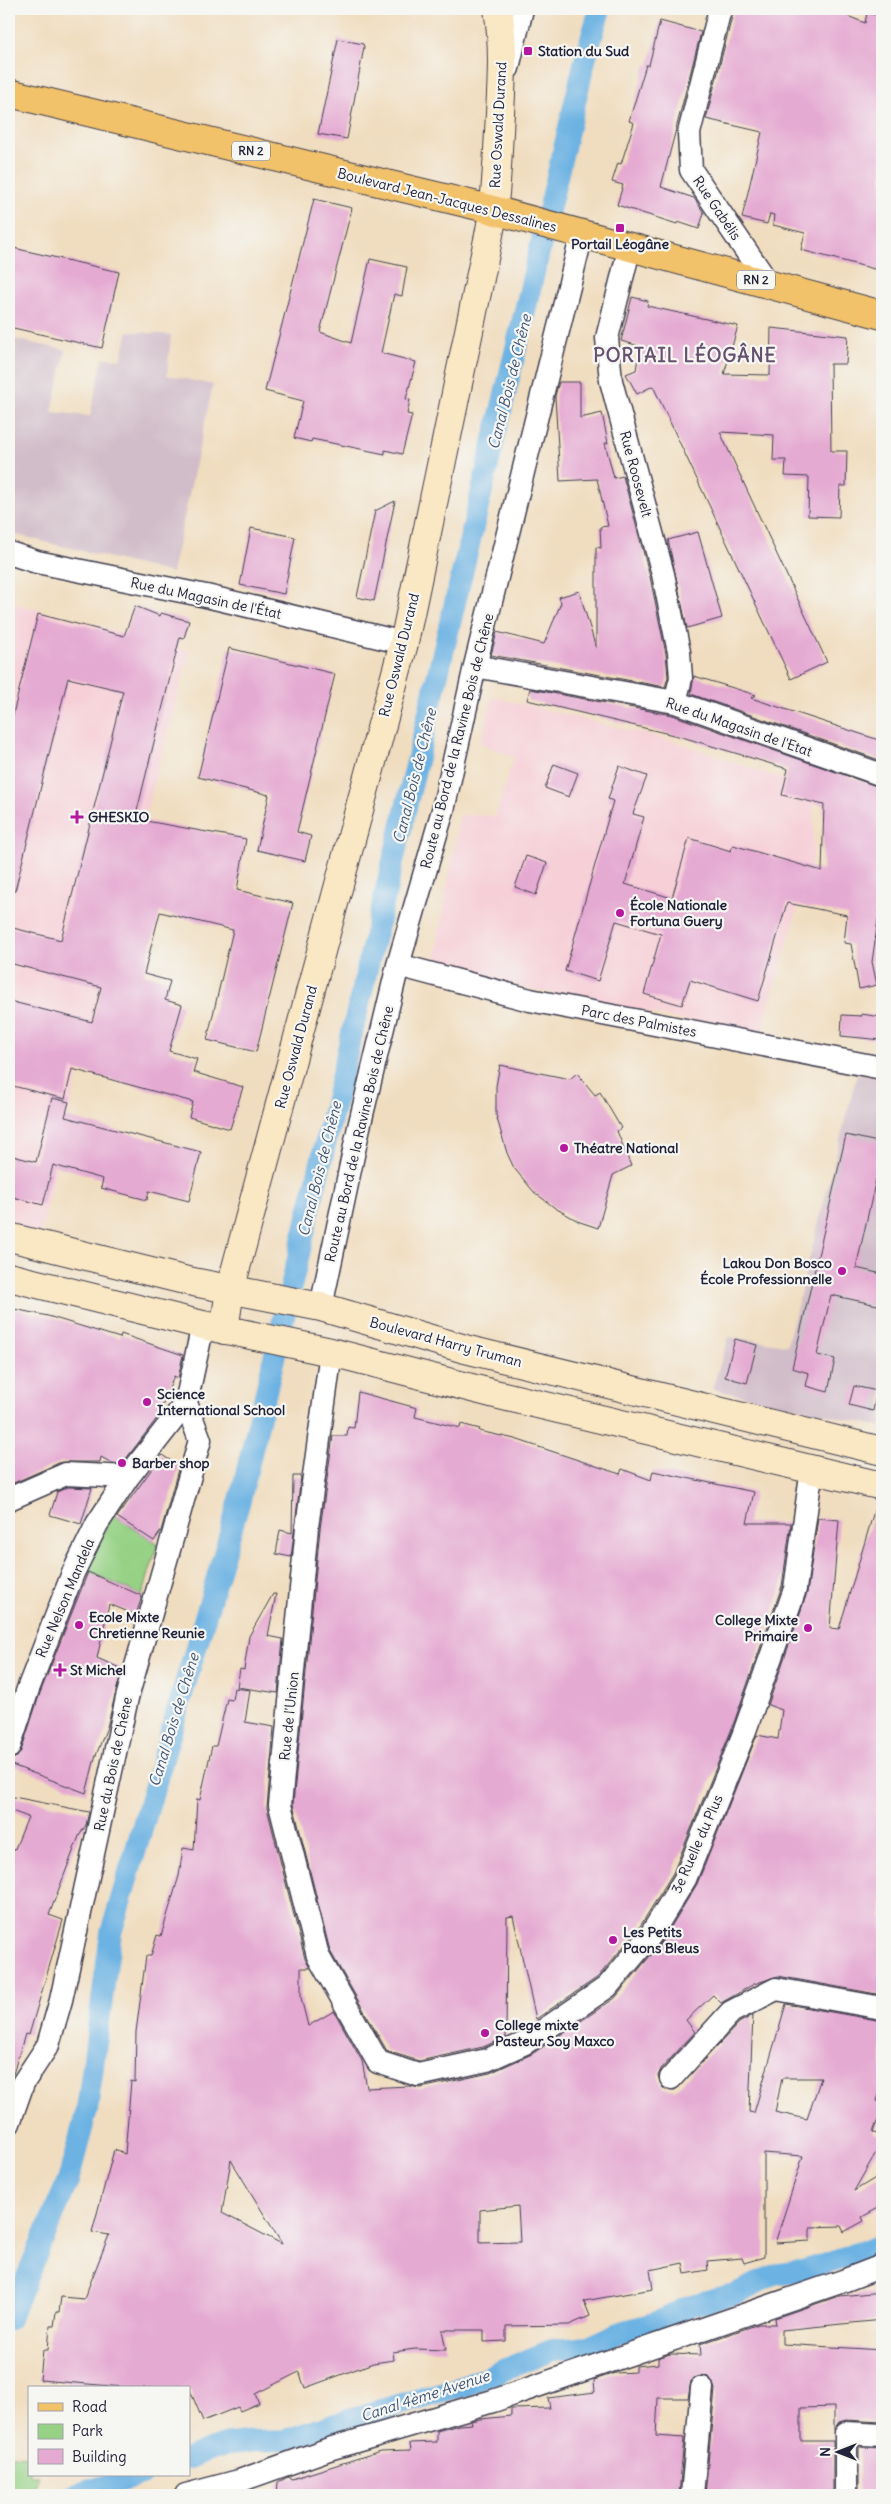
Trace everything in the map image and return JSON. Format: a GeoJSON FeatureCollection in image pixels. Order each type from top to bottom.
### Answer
{"type":"FeatureCollection","features":[{"type":"Feature","properties":{"kind":"main road","name":"Rue Oswald Durand"},"geometry":{"type":"LineString","coordinates":[[221,1329],[235,1291],[404,643],[504,213],[501,98],[502,30],[498,9]]}},
{"type":"Feature","properties":{"kind":"main road","name":"Boulevard Jean-Jacques Dessalines"},"geometry":{"type":"LineString","coordinates":[[9,93],[504,213],[882,315]]}},
{"type":"Feature","properties":{"kind":"main road","name":"Boulevard Harry Truman"},"geometry":{"type":"LineString","coordinates":[[9,1237],[235,1291],[311,1305],[465,1349],[882,1451]]}},
{"type":"Feature","properties":{"kind":"main road"},"geometry":{"type":"LineString","coordinates":[[9,1277],[221,1329],[330,1352],[495,1394],[882,1486]]}},
{"type":"Feature","properties":{"kind":"street"},"geometry":{"type":"LineString","coordinates":[[501,98],[522,9]]}},
{"type":"Feature","properties":{"kind":"street","name":"Rue Gabélis"},"geometry":{"type":"LineString","coordinates":[[720,9],[689,133],[691,170],[768,283]]}},
{"type":"Feature","properties":{"kind":"street","name":"Route au Bord de la Ravine Bois de Chêne"},"geometry":{"type":"LineString","coordinates":[[311,1305],[359,1127],[398,965],[443,810],[475,666],[579,233]]}},
{"type":"Feature","properties":{"kind":"street","name":"Rue Roosevelt"},"geometry":{"type":"LineString","coordinates":[[630,246],[607,338],[611,382],[663,574],[679,652],[681,678],[675,702]]}},
{"type":"Feature","properties":{"kind":"street","name":"Rue du Magasin de l'État"},"geometry":{"type":"LineString","coordinates":[[9,554],[404,643]]}},
{"type":"Feature","properties":{"kind":"street","name":"Rue du Magasin de l'Etat"},"geometry":{"type":"LineString","coordinates":[[475,666],[675,702],[882,775]]}},
{"type":"Feature","properties":{"kind":"street","name":"Parc des Palmistes"},"geometry":{"type":"LineString","coordinates":[[398,965],[530,1000],[882,1068]]}},
{"type":"Feature","properties":{"kind":"street","name":"Rue Nelson Mandela"},"geometry":{"type":"LineString","coordinates":[[9,1747],[28,1689],[73,1573],[97,1524],[128,1477],[186,1403],[221,1329]]}},
{"type":"Feature","properties":{"kind":"street","name":"Rue de l'Union"},"geometry":{"type":"LineString","coordinates":[[330,1352],[308,1527],[280,1805],[318,1956],[378,2062]]}},
{"type":"Feature","properties":{"kind":"street","name":"Rue du Bois de Chêne"},"geometry":{"type":"LineString","coordinates":[[9,2123],[23,2083],[48,2045],[78,1930],[127,1698],[200,1440],[186,1403]]}},
{"type":"Feature","properties":{"kind":"street","name":"3e Ruelle du Plus"},"geometry":{"type":"LineString","coordinates":[[378,2062],[418,2075],[487,2060],[525,2043],[607,1987],[650,1936],[685,1879],[743,1736],[795,1589],[812,1468]]}},
{"type":"Feature","properties":{"kind":"street"},"geometry":{"type":"LineString","coordinates":[[9,1499],[66,1474],[128,1477]]}},
{"type":"Feature","properties":{"kind":"street"},"geometry":{"type":"LineString","coordinates":[[671,2078],[731,2012],[776,1989],[882,2008]]}},
{"type":"Feature","properties":{"kind":"street"},"geometry":{"type":"LineString","coordinates":[[186,2495],[240,2488],[330,2449],[493,2402],[882,2266]]}},
{"type":"Feature","properties":{"kind":"street"},"geometry":{"type":"LineString","coordinates":[[692,2489],[702,2388]]}},
{"type":"Feature","properties":{"kind":"street"},"geometry":{"type":"LineString","coordinates":[[846,2495],[846,2434],[882,2435]]}},
{"type":"Feature","properties":{"kind":"shaded area"},"geometry":{"type":"Polygon","coordinates":[[[128,331],[171,335],[167,375],[213,385],[172,573],[9,533],[9,338],[66,350],[52,412],[90,416],[103,358],[121,359],[128,331]]]}},
{"type":"Feature","properties":{"kind":"shaded area","name":"GHESKIO"},"geometry":{"type":"Polygon","coordinates":[[[9,602],[190,651],[100,982],[37,1248],[9,1242],[9,602]]]}},
{"type":"Feature","properties":{"kind":"shaded area","name":"École Nationale Fortuna Guery"},"geometry":{"type":"Polygon","coordinates":[[[493,697],[673,741],[814,790],[813,857],[760,1036],[433,969],[460,815],[495,816],[514,757],[481,743],[493,697]]]}},
{"type":"Feature","properties":{"kind":"shaded area"},"geometry":{"type":"Polygon","coordinates":[[[857,1074],[882,1077],[882,1427],[712,1389],[729,1337],[787,1345],[857,1074]]]}},
{"type":"Feature","properties":{"kind":"green space"},"geometry":{"type":"Polygon","coordinates":[[[112,1514],[158,1544],[142,1596],[86,1570],[112,1514]]]}},
{"type":"Feature","properties":{"kind":"green space"},"geometry":{"type":"Polygon","coordinates":[[[9,2455],[28,2456],[28,2476],[38,2476],[31,2495],[9,2495],[9,2455]]]}},
{"type":"Feature","properties":{"kind":"building"},"geometry":{"type":"Polygon","coordinates":[[[734,9],[830,9],[865,23],[867,13],[882,16],[882,271],[801,250],[805,233],[773,225],[774,215],[770,214],[767,224],[742,218],[762,132],[706,119],[734,9]]]}},
{"type":"Feature","properties":{"kind":"building"},"geometry":{"type":"Polygon","coordinates":[[[660,21],[701,32],[661,187],[694,198],[704,213],[699,229],[617,205],[623,185],[612,182],[618,163],[621,164],[634,123],[629,121],[646,65],[649,65],[660,21]]]}},
{"type":"Feature","properties":{"kind":"building"},"geometry":{"type":"Polygon","coordinates":[[[338,39],[363,44],[364,47],[347,139],[318,134],[338,39]]]}},
{"type":"Feature","properties":{"kind":"building"},"geometry":{"type":"Polygon","coordinates":[[[314,199],[352,208],[320,332],[351,343],[370,259],[407,267],[402,296],[394,294],[381,353],[416,362],[406,399],[410,400],[407,414],[412,415],[402,454],[385,450],[385,454],[312,439],[311,442],[294,438],[303,401],[265,391],[314,199]]]}},
{"type":"Feature","properties":{"kind":"building"},"geometry":{"type":"Polygon","coordinates":[[[9,247],[119,272],[102,348],[9,327],[9,247]]]}},
{"type":"Feature","properties":{"kind":"building"},"geometry":{"type":"Polygon","coordinates":[[[632,297],[648,301],[647,306],[738,326],[724,374],[770,375],[771,328],[848,336],[846,364],[830,364],[831,451],[847,451],[846,486],[840,486],[839,517],[808,516],[809,477],[785,476],[786,460],[773,460],[774,435],[720,432],[827,662],[791,679],[653,386],[637,394],[626,374],[636,370],[640,346],[621,341],[632,297]]]}},
{"type":"Feature","properties":{"kind":"building"},"geometry":{"type":"Polygon","coordinates":[[[559,382],[580,382],[580,418],[602,413],[608,443],[605,443],[614,478],[623,476],[650,577],[666,654],[668,677],[665,687],[491,655],[497,632],[544,644],[561,603],[559,597],[579,591],[596,648],[596,547],[601,548],[600,527],[608,526],[597,479],[560,481],[555,396],[559,382]]]}},
{"type":"Feature","properties":{"kind":"building"},"geometry":{"type":"Polygon","coordinates":[[[395,501],[374,601],[357,597],[375,511],[395,501]]]}},
{"type":"Feature","properties":{"kind":"building"},"geometry":{"type":"Polygon","coordinates":[[[251,528],[295,537],[284,594],[240,585],[251,528]]]}},
{"type":"Feature","properties":{"kind":"building"},"geometry":{"type":"Polygon","coordinates":[[[698,532],[722,618],[687,628],[668,540],[698,532]]]}},
{"type":"Feature","properties":{"kind":"building"},"geometry":{"type":"Polygon","coordinates":[[[135,606],[160,616],[161,613],[189,621],[184,638],[180,637],[135,819],[246,839],[237,890],[293,903],[256,1052],[207,1040],[233,930],[160,912],[144,974],[170,981],[165,1000],[182,1005],[169,1051],[197,1059],[193,1072],[243,1087],[230,1129],[189,1117],[193,1102],[72,1069],[65,1099],[9,1085],[9,1001],[92,1022],[101,987],[9,963],[9,927],[61,940],[123,691],[68,678],[15,891],[9,890],[9,730],[38,614],[124,636],[135,606]]]}},
{"type":"Feature","properties":{"kind":"building"},"geometry":{"type":"Polygon","coordinates":[[[229,648],[335,674],[297,832],[311,836],[305,861],[257,850],[269,795],[198,777],[229,648]]]}},
{"type":"Feature","properties":{"kind":"building"},"geometry":{"type":"Polygon","coordinates":[[[694,676],[756,695],[751,698],[882,741],[882,761],[691,694],[694,676]]]}},
{"type":"Feature","properties":{"kind":"building"},"geometry":{"type":"Polygon","coordinates":[[[530,689],[672,715],[882,788],[882,892],[872,962],[877,985],[859,989],[851,944],[844,943],[847,915],[787,903],[758,1001],[690,980],[682,1005],[644,994],[661,934],[616,921],[598,981],[565,971],[613,801],[608,799],[619,766],[647,776],[633,814],[644,817],[625,884],[672,898],[689,838],[731,851],[733,845],[822,871],[824,805],[782,795],[788,769],[682,737],[527,700],[530,689]]]}},
{"type":"Feature","properties":{"kind":"building"},"geometry":{"type":"Polygon","coordinates":[[[554,764],[578,773],[569,797],[545,788],[554,764]]]}},
{"type":"Feature","properties":{"kind":"building"},"geometry":{"type":"Polygon","coordinates":[[[526,856],[547,863],[536,895],[515,887],[526,856]]]}},
{"type":"Feature","properties":{"kind":"building"},"geometry":{"type":"Polygon","coordinates":[[[861,1014],[882,1017],[882,1040],[841,1036],[842,1015],[862,1016],[861,1014]]]}},
{"type":"Feature","properties":{"kind":"building","name":"Théatre National"},"geometry":{"type":"Polygon","coordinates":[[[500,1065],[570,1079],[577,1073],[595,1095],[600,1092],[621,1128],[617,1131],[631,1166],[613,1175],[598,1228],[580,1222],[555,1208],[534,1192],[514,1168],[507,1153],[496,1115],[496,1086],[500,1065]]]}},
{"type":"Feature","properties":{"kind":"building"},"geometry":{"type":"Polygon","coordinates":[[[52,1098],[69,1102],[65,1117],[201,1152],[189,1201],[149,1191],[147,1200],[101,1188],[103,1179],[53,1165],[43,1205],[9,1196],[9,1155],[36,1162],[52,1098]]]}},
{"type":"Feature","properties":{"kind":"building","name":"Lakou Don Bosco École Professionnelle"},"geometry":{"type":"Polygon","coordinates":[[[846,1135],[882,1143],[882,1179],[876,1179],[856,1268],[882,1274],[882,1306],[831,1295],[817,1355],[835,1359],[828,1392],[806,1386],[809,1373],[792,1368],[846,1135]]]}},
{"type":"Feature","properties":{"kind":"building"},"geometry":{"type":"Polygon","coordinates":[[[9,1308],[48,1316],[120,1338],[121,1334],[183,1355],[178,1378],[174,1376],[158,1417],[122,1464],[112,1463],[101,1457],[100,1462],[61,1462],[9,1485],[9,1308]]]}},
{"type":"Feature","properties":{"kind":"building"},"geometry":{"type":"Polygon","coordinates":[[[735,1339],[757,1345],[747,1383],[725,1377],[735,1339]]]}},
{"type":"Feature","properties":{"kind":"building"},"geometry":{"type":"Polygon","coordinates":[[[854,1386],[877,1391],[873,1411],[849,1405],[854,1386]]]}},
{"type":"Feature","properties":{"kind":"building"},"geometry":{"type":"Polygon","coordinates":[[[358,1392],[417,1408],[415,1417],[460,1428],[461,1424],[480,1429],[479,1431],[515,1439],[620,1474],[622,1469],[651,1480],[653,1471],[754,1492],[747,1523],[791,1523],[782,1586],[731,1731],[673,1873],[639,1928],[598,1977],[536,2019],[513,1916],[507,1917],[506,2037],[483,2047],[419,2061],[387,2051],[330,1951],[293,1804],[320,1529],[333,1436],[347,1436],[348,1427],[354,1428],[358,1392]]]}},
{"type":"Feature","properties":{"kind":"building"},"geometry":{"type":"Polygon","coordinates":[[[162,1455],[179,1466],[161,1531],[154,1541],[117,1517],[162,1455]]]}},
{"type":"Feature","properties":{"kind":"building"},"geometry":{"type":"Polygon","coordinates":[[[293,1476],[301,1476],[291,1557],[276,1554],[280,1530],[292,1533],[293,1476]]]}},
{"type":"Feature","properties":{"kind":"building"},"geometry":{"type":"Polygon","coordinates":[[[68,1487],[92,1488],[81,1524],[50,1515],[57,1492],[68,1487]]]}},
{"type":"Feature","properties":{"kind":"building"},"geometry":{"type":"Polygon","coordinates":[[[877,1501],[882,1501],[882,1995],[778,1976],[754,1984],[721,2003],[713,1995],[686,2020],[695,2032],[661,2069],[658,2076],[663,2088],[675,2090],[739,2023],[753,2015],[749,2112],[754,2113],[786,2004],[882,2021],[882,2085],[877,2101],[882,2103],[882,2110],[873,2132],[882,2137],[882,2142],[854,2191],[882,2174],[882,2206],[862,2217],[864,2221],[844,2232],[841,2226],[810,2227],[810,2241],[775,2243],[803,2156],[764,2153],[764,2257],[744,2263],[742,2258],[707,2261],[708,2270],[685,2274],[683,2263],[650,2270],[653,2289],[584,2301],[590,2316],[569,2325],[506,2326],[506,2341],[484,2342],[484,2330],[442,2330],[446,2350],[415,2349],[393,2352],[394,2360],[373,2363],[305,2388],[299,2372],[255,2394],[259,2403],[240,2411],[238,2407],[203,2421],[190,2390],[190,2386],[111,2386],[40,2380],[43,2350],[48,2350],[50,2326],[54,2326],[56,2312],[59,2312],[61,2297],[84,2299],[109,2235],[92,2232],[114,2150],[125,2154],[131,2081],[135,2082],[136,2032],[146,1956],[151,1956],[157,1935],[161,1936],[179,1876],[183,1848],[194,1850],[197,1799],[200,1800],[212,1746],[216,1746],[227,1699],[232,1700],[234,1688],[250,1690],[245,1722],[274,1727],[267,1808],[305,1959],[310,1968],[301,1968],[301,1998],[308,2026],[334,2011],[362,2061],[367,2088],[409,2086],[421,2088],[490,2073],[532,2054],[615,1998],[661,1943],[697,1884],[757,1735],[778,1739],[782,1710],[768,1705],[807,1593],[818,1518],[839,1520],[830,1628],[839,1629],[877,1501]],[[782,2078],[775,2112],[807,2119],[821,2078],[782,2078]],[[231,2160],[222,2213],[282,2244],[231,2160]],[[518,2206],[480,2210],[480,2243],[520,2242],[518,2206]]]}},
{"type":"Feature","properties":{"kind":"building"},"geometry":{"type":"Polygon","coordinates":[[[88,1572],[142,1596],[136,1615],[109,1604],[97,1658],[122,1669],[107,1727],[95,1758],[86,1793],[9,1764],[9,1760],[17,1757],[21,1751],[40,1693],[88,1572]]]}},
{"type":"Feature","properties":{"kind":"building"},"geometry":{"type":"Polygon","coordinates":[[[273,1594],[276,1594],[268,1636],[283,1639],[278,1693],[237,1687],[240,1669],[244,1670],[249,1636],[273,1594]]]}},
{"type":"Feature","properties":{"kind":"building"},"geometry":{"type":"Polygon","coordinates":[[[9,1796],[89,1812],[86,1825],[79,1836],[49,1915],[63,1920],[29,2035],[25,2034],[13,2074],[9,2074],[9,1849],[14,1851],[28,1817],[9,1810],[9,1796]]]}},
{"type":"Feature","properties":{"kind":"building"},"geometry":{"type":"Polygon","coordinates":[[[882,2292],[882,2320],[782,2330],[782,2344],[882,2350],[882,2422],[846,2420],[839,2422],[834,2430],[834,2407],[801,2408],[801,2441],[833,2441],[833,2495],[705,2495],[715,2389],[710,2378],[703,2375],[691,2381],[688,2398],[658,2398],[656,2436],[684,2438],[679,2495],[277,2495],[278,2482],[288,2477],[292,2479],[381,2451],[411,2450],[410,2443],[437,2442],[437,2431],[459,2425],[472,2424],[471,2421],[480,2419],[511,2416],[511,2409],[550,2408],[548,2398],[595,2392],[594,2380],[615,2373],[636,2372],[636,2366],[658,2364],[658,2358],[670,2354],[701,2355],[700,2344],[759,2324],[776,2324],[775,2318],[839,2296],[882,2292]]]}},
{"type":"Feature","properties":{"kind":"building"},"geometry":{"type":"Polygon","coordinates":[[[859,2447],[882,2448],[882,2495],[859,2495],[859,2447]]]}},
{"type":"Feature","properties":{"kind":"waterway","name":"Canal Bois de Chêne"},"geometry":{"type":"LineString","coordinates":[[9,2319],[68,2181],[87,2110],[111,1933],[240,1500],[586,56],[600,9]]}},
{"type":"Feature","properties":{"kind":"waterway","name":"Canal 4ème Avenue"},"geometry":{"type":"LineString","coordinates":[[190,2458],[223,2445],[254,2441],[286,2440],[346,2420],[465,2386],[552,2350],[589,2347],[621,2332],[661,2321],[691,2305],[735,2294],[773,2275],[803,2271],[882,2243]]}},
{"type":"Feature","properties":{"kind":"waterway","name":"Canal 4ème Avenue"},"geometry":{"type":"LineString","coordinates":[[74,2495],[139,2476]]}},
{"type":"Feature","properties":{"kind":"place","name":"Station du Sud"},"geometry":{"type":"Point","coordinates":[528,51]}},
{"type":"Feature","properties":{"kind":"place","name":"Portail Léogâne"},"geometry":{"type":"Point","coordinates":[620,228]}},
{"type":"Feature","properties":{"kind":"place","name":"GHESKIO"},"geometry":{"type":"Point","coordinates":[77,817]}},
{"type":"Feature","properties":{"kind":"place","name":"École Nationale Fortuna Guery"},"geometry":{"type":"Point","coordinates":[620,913]}},
{"type":"Feature","properties":{"kind":"place","name":"Théatre National"},"geometry":{"type":"Point","coordinates":[564,1148]}},
{"type":"Feature","properties":{"kind":"place","name":"Lakou Don Bosco École Professionnelle"},"geometry":{"type":"Point","coordinates":[842,1271]}},
{"type":"Feature","properties":{"kind":"place","name":"Science International School"},"geometry":{"type":"Point","coordinates":[147,1402]}},
{"type":"Feature","properties":{"kind":"place","name":"Barber shop"},"geometry":{"type":"Point","coordinates":[122,1463]}},
{"type":"Feature","properties":{"kind":"place","name":"Ecole Mixte Chretienne Reunie"},"geometry":{"type":"Point","coordinates":[79,1625]}},
{"type":"Feature","properties":{"kind":"place","name":"College Mixte Primaire"},"geometry":{"type":"Point","coordinates":[808,1628]}},
{"type":"Feature","properties":{"kind":"place","name":"St Michel"},"geometry":{"type":"Point","coordinates":[60,1670]}},
{"type":"Feature","properties":{"kind":"place","name":"Les Petits Paons Bleus"},"geometry":{"type":"Point","coordinates":[613,1940]}},
{"type":"Feature","properties":{"kind":"place","name":"College mixte Pasteur Soy Maxco"},"geometry":{"type":"Point","coordinates":[485,2033]}},
{"type":"Feature","properties":{"kind":"district","name":"PORTAIL LÉOGÂNE"},"geometry":{"type":"Point","coordinates":[685,355]}}]}
